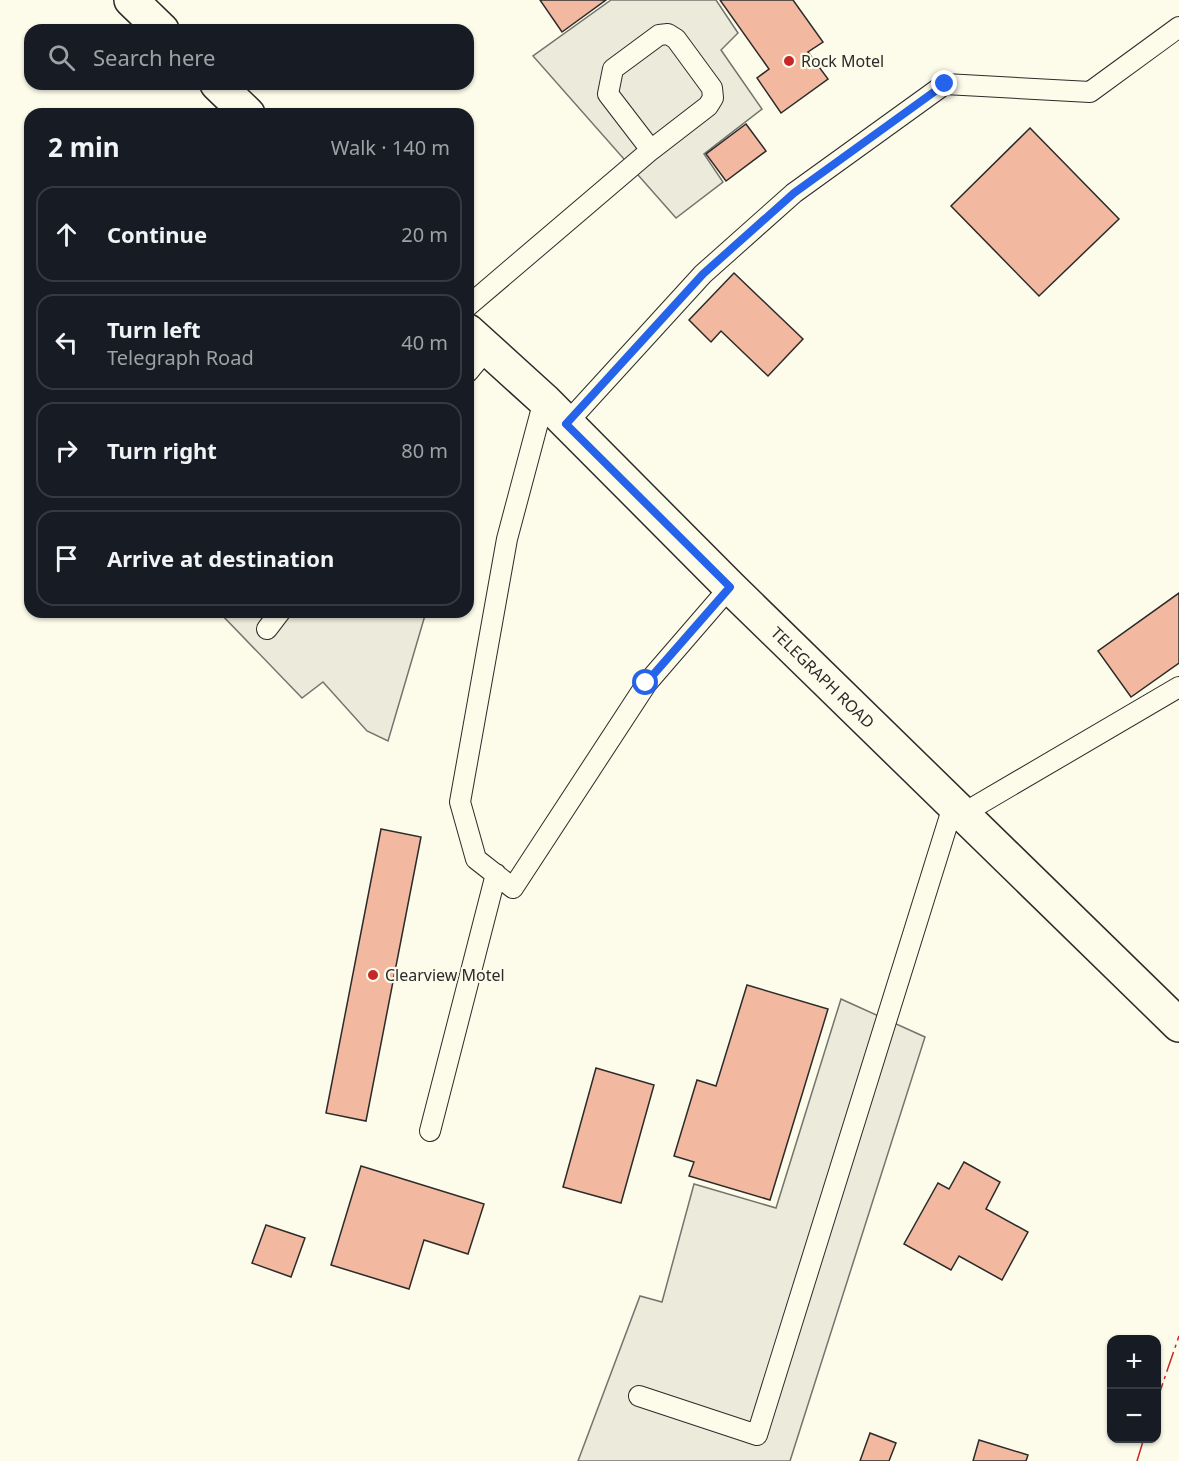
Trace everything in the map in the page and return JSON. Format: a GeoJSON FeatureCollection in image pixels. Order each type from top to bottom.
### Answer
{"type":"FeatureCollection","features":[{"type":"Feature","properties":{"kind":"main road"},"geometry":{"type":"LineString","coordinates":[[131,0],[156,24]]}},
{"type":"Feature","properties":{"kind":"main road"},"geometry":{"type":"LineString","coordinates":[[223,90],[242,108]]}},
{"type":"Feature","properties":{"kind":"main road","name":"TELEGRAPH ROAD"},"geometry":{"type":"LineString","coordinates":[[474,351],[544,400],[730,587],[1179,1025]]}},
{"type":"Feature","properties":{"kind":"lane"},"geometry":{"type":"LineString","coordinates":[[566,424],[703,274],[794,193],[945,84],[1090,92],[1179,27]]}},
{"type":"Feature","properties":{"kind":"lane"},"geometry":{"type":"LineString","coordinates":[[474,301],[651,150],[708,106],[713,98],[712,88],[676,39],[668,34],[659,35],[614,69],[609,81],[608,94],[651,150]]}},
{"type":"Feature","properties":{"kind":"lane"},"geometry":{"type":"LineString","coordinates":[[544,400],[507,539],[460,802],[476,859],[513,888],[646,683],[730,587]]}},
{"type":"Feature","properties":{"kind":"lane"},"geometry":{"type":"LineString","coordinates":[[267,628],[275,618]]}},
{"type":"Feature","properties":{"kind":"lane"},"geometry":{"type":"LineString","coordinates":[[639,1396],[757,1435],[959,808],[1179,687]]}},
{"type":"Feature","properties":{"kind":"lane"},"geometry":{"type":"LineString","coordinates":[[430,1131],[496,874]]}},
{"type":"Feature","properties":{"kind":"shaded area"},"geometry":{"type":"Polygon","coordinates":[[[611,0],[716,0],[738,33],[721,50],[762,109],[704,154],[723,182],[676,218],[533,56],[611,0]]]}},
{"type":"Feature","properties":{"kind":"shaded area"},"geometry":{"type":"Polygon","coordinates":[[[225,618],[424,618],[388,741],[367,731],[323,682],[302,698],[225,618]]]}},
{"type":"Feature","properties":{"kind":"shaded area"},"geometry":{"type":"Polygon","coordinates":[[[841,999],[925,1037],[790,1461],[578,1461],[640,1296],[662,1302],[694,1184],[776,1208],[841,999]]]}},
{"type":"Feature","properties":{"kind":"building"},"geometry":{"type":"Polygon","coordinates":[[[540,0],[606,0],[562,32],[540,0]]]}},
{"type":"Feature","properties":{"kind":"building","name":"Rock Motel"},"geometry":{"type":"Polygon","coordinates":[[[720,0],[793,0],[823,42],[808,52],[828,79],[781,113],[757,78],[769,69],[720,0]]]}},
{"type":"Feature","properties":{"kind":"building"},"geometry":{"type":"Polygon","coordinates":[[[746,124],[766,151],[726,181],[706,154],[746,124]]]}},
{"type":"Feature","properties":{"kind":"building"},"geometry":{"type":"Polygon","coordinates":[[[1030,128],[1119,219],[1039,296],[951,206],[1030,128]]]}},
{"type":"Feature","properties":{"kind":"building"},"geometry":{"type":"Polygon","coordinates":[[[734,273],[803,339],[768,376],[721,331],[711,342],[689,320],[734,273]]]}},
{"type":"Feature","properties":{"kind":"building"},"geometry":{"type":"Polygon","coordinates":[[[1179,593],[1179,663],[1131,697],[1098,651],[1179,593]]]}},
{"type":"Feature","properties":{"kind":"building","name":"Clearview Motel"},"geometry":{"type":"Polygon","coordinates":[[[381,829],[421,837],[366,1121],[326,1113],[381,829]]]}},
{"type":"Feature","properties":{"kind":"building","name":"Clearview Motel"},"geometry":{"type":"Polygon","coordinates":[[[381,829],[421,837],[366,1121],[326,1113],[381,829]]]}},
{"type":"Feature","properties":{"kind":"building"},"geometry":{"type":"Polygon","coordinates":[[[747,985],[828,1009],[770,1200],[689,1176],[694,1162],[674,1156],[697,1080],[716,1086],[747,985]]]}},
{"type":"Feature","properties":{"kind":"building"},"geometry":{"type":"Polygon","coordinates":[[[596,1068],[654,1085],[621,1203],[563,1187],[596,1068]]]}},
{"type":"Feature","properties":{"kind":"building"},"geometry":{"type":"Polygon","coordinates":[[[596,1068],[654,1085],[621,1203],[563,1187],[596,1068]]]}},
{"type":"Feature","properties":{"kind":"building"},"geometry":{"type":"Polygon","coordinates":[[[964,1162],[1000,1182],[986,1209],[1028,1232],[1002,1280],[959,1256],[951,1270],[904,1244],[938,1183],[949,1189],[964,1162]]]}},
{"type":"Feature","properties":{"kind":"building"},"geometry":{"type":"Polygon","coordinates":[[[361,1166],[484,1204],[468,1254],[424,1240],[409,1289],[331,1265],[361,1166]]]}},
{"type":"Feature","properties":{"kind":"building"},"geometry":{"type":"Polygon","coordinates":[[[361,1166],[484,1204],[468,1254],[424,1240],[409,1289],[331,1265],[361,1166]]]}},
{"type":"Feature","properties":{"kind":"building"},"geometry":{"type":"Polygon","coordinates":[[[266,1225],[305,1238],[291,1277],[252,1263],[266,1225]]]}},
{"type":"Feature","properties":{"kind":"building"},"geometry":{"type":"Polygon","coordinates":[[[870,1433],[896,1443],[889,1461],[860,1461],[870,1433]]]}},
{"type":"Feature","properties":{"kind":"building"},"geometry":{"type":"Polygon","coordinates":[[[979,1440],[1028,1455],[1026,1461],[973,1461],[979,1440]]]}},
{"type":"Feature","properties":{"kind":"power"},"geometry":{"type":"LineString","coordinates":[[1161,1389],[1179,1336]]}},
{"type":"Feature","properties":{"kind":"power"},"geometry":{"type":"LineString","coordinates":[[1137,1461],[1142,1443]]}},
{"type":"Feature","properties":{"kind":"place","name":"Rock Motel"},"geometry":{"type":"Point","coordinates":[789,61]}},
{"type":"Feature","properties":{"kind":"place","name":"Clearview Motel"},"geometry":{"type":"Point","coordinates":[373,975]}},
{"type":"Feature","properties":{"kind":"route"},"geometry":{"type":"LineString","coordinates":[[646,683],[730,587],[566,424],[703,274],[794,193],[945,84]]}}]}
